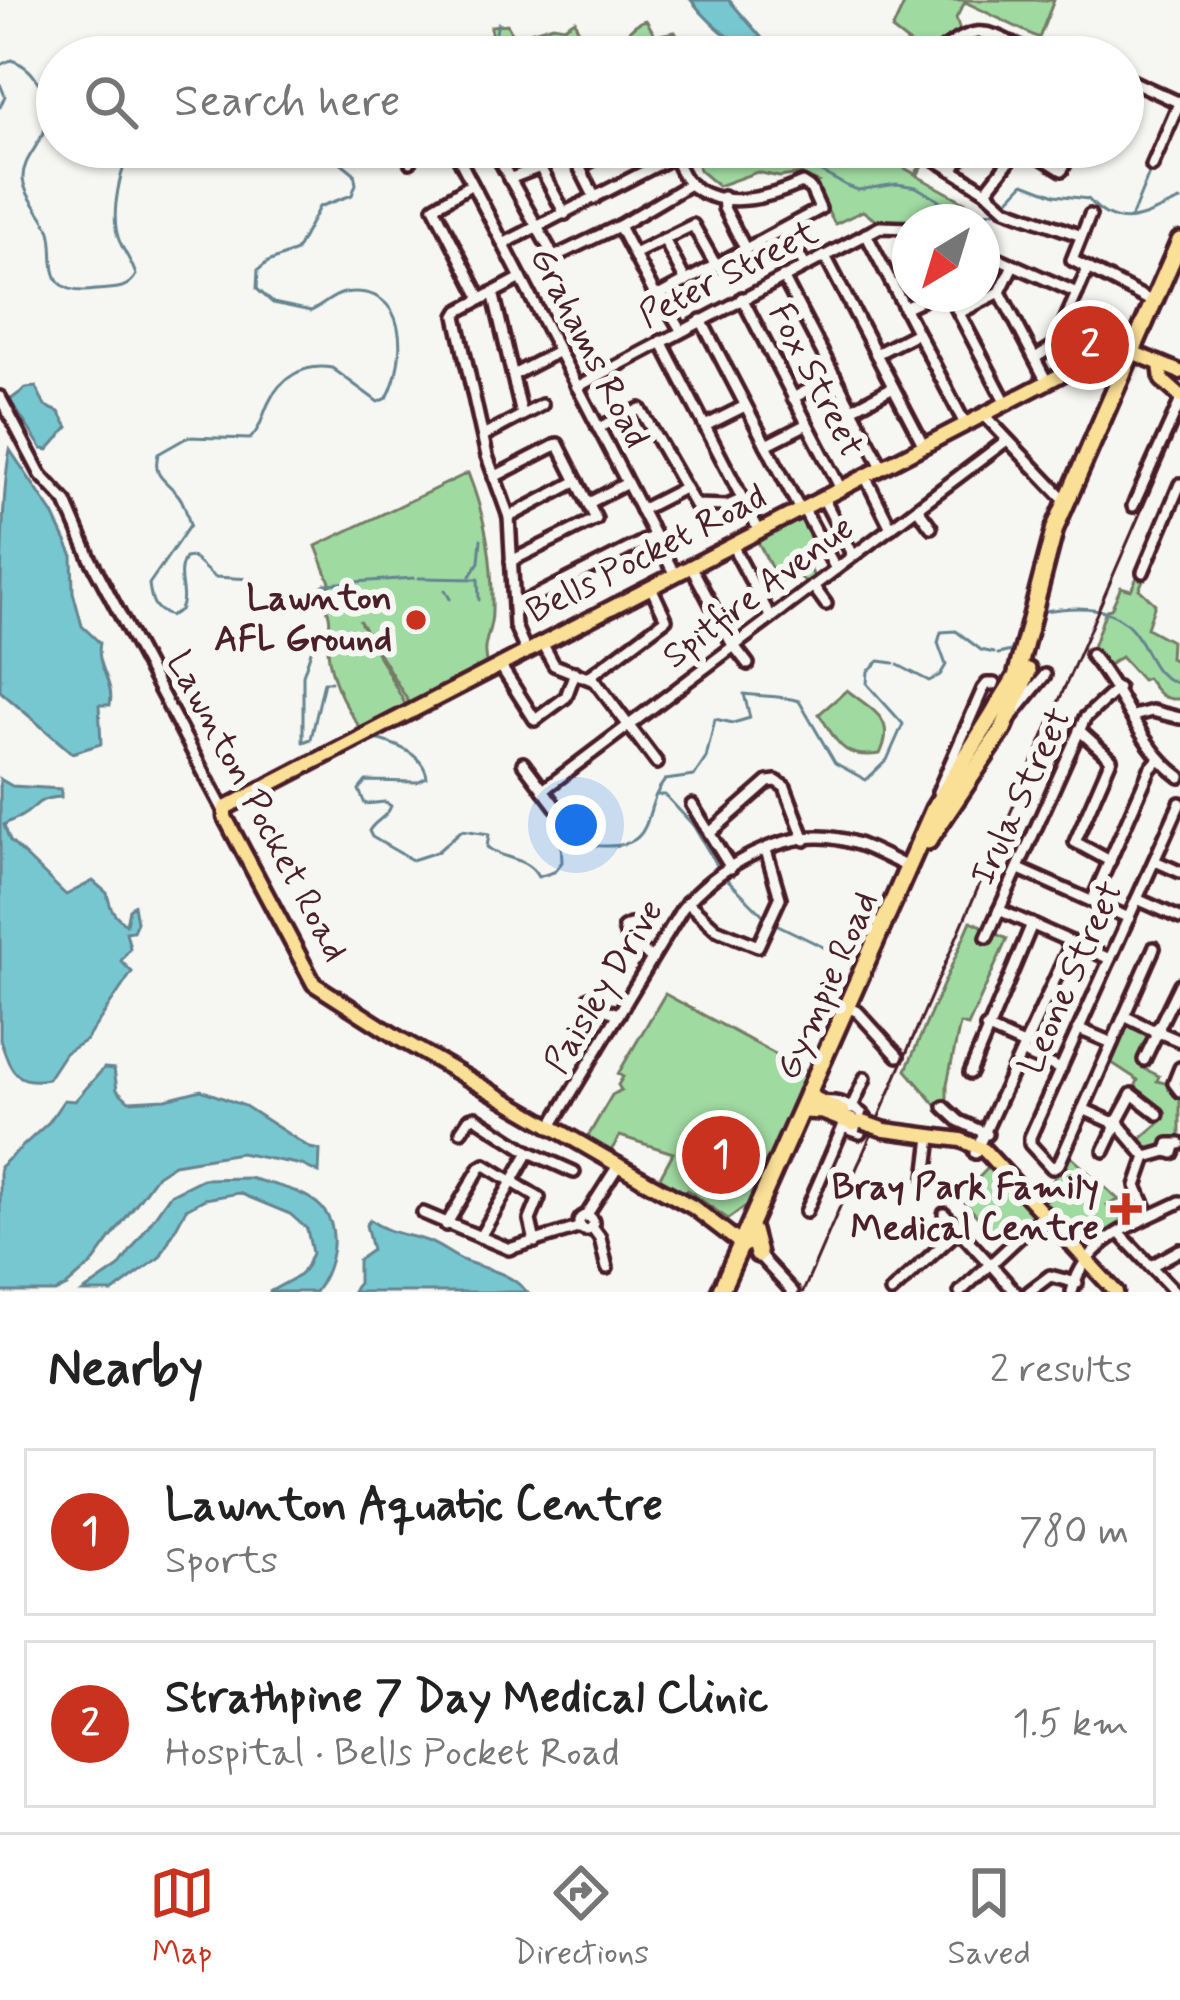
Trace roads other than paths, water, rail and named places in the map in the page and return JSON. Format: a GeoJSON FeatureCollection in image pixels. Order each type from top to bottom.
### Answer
{"type":"FeatureCollection","features":[{"type":"Feature","properties":{"kind":"highway","name":"Gympie Road"},"geometry":{"type":"LineString","coordinates":[[1135,352],[1180,241]]}},
{"type":"Feature","properties":{"kind":"highway","name":"Gympie Road"},"geometry":{"type":"LineString","coordinates":[[936,811],[1010,717],[1025,683],[1038,607],[1068,502],[1180,251]]}},
{"type":"Feature","properties":{"kind":"highway","name":"Gympie Road"},"geometry":{"type":"LineString","coordinates":[[813,1102],[936,811],[978,728],[1025,683]]}},
{"type":"Feature","properties":{"kind":"highway","name":"Gympie Road"},"geometry":{"type":"LineString","coordinates":[[722,1292],[813,1102],[849,1008]]}},
{"type":"Feature","properties":{"kind":"highway"},"geometry":{"type":"LineString","coordinates":[[813,1102],[827,1120],[854,1121]]}},
{"type":"Feature","properties":{"kind":"main road","name":"Bells Pocket Road"},"geometry":{"type":"LineString","coordinates":[[224,811],[1099,355],[1135,352]]}},
{"type":"Feature","properties":{"kind":"main road"},"geometry":{"type":"LineString","coordinates":[[1135,352],[1178,370]]}},
{"type":"Feature","properties":{"kind":"main road"},"geometry":{"type":"LineString","coordinates":[[1135,352],[1178,370]]}},
{"type":"Feature","properties":{"kind":"main road"},"geometry":{"type":"LineString","coordinates":[[1135,352],[1180,399]]}},
{"type":"Feature","properties":{"kind":"main road"},"geometry":{"type":"LineString","coordinates":[[1165,382],[1166,375],[1178,370]]}},
{"type":"Feature","properties":{"kind":"main road","name":"Lawnton Pocket Road"},"geometry":{"type":"LineString","coordinates":[[224,811],[309,978],[450,1071],[551,1126],[616,1169]]}},
{"type":"Feature","properties":{"kind":"main road"},"geometry":{"type":"LineString","coordinates":[[854,1121],[929,1143],[977,1150],[1075,1247],[1112,1292]]}},
{"type":"Feature","properties":{"kind":"main road"},"geometry":{"type":"LineString","coordinates":[[977,1150],[1087,1262]]}},
{"type":"Feature","properties":{"kind":"main road"},"geometry":{"type":"LineString","coordinates":[[616,1169],[696,1210],[742,1242]]}},
{"type":"Feature","properties":{"kind":"street"},"geometry":{"type":"LineString","coordinates":[[1144,85],[1180,101],[1152,166]]}},
{"type":"Feature","properties":{"kind":"street","name":"Grahams Road"},"geometry":{"type":"LineString","coordinates":[[464,168],[675,574]]}},
{"type":"Feature","properties":{"kind":"street"},"geometry":{"type":"LineString","coordinates":[[504,168],[532,231],[554,257],[690,184]]}},
{"type":"Feature","properties":{"kind":"street"},"geometry":{"type":"LineString","coordinates":[[509,179],[537,168]]}},
{"type":"Feature","properties":{"kind":"street"},"geometry":{"type":"LineString","coordinates":[[541,168],[565,214]]}},
{"type":"Feature","properties":{"kind":"street"},"geometry":{"type":"LineString","coordinates":[[580,168],[595,197]]}},
{"type":"Feature","properties":{"kind":"street"},"geometry":{"type":"LineString","coordinates":[[504,245],[645,168]]}},
{"type":"Feature","properties":{"kind":"street"},"geometry":{"type":"LineString","coordinates":[[660,295],[819,211],[815,196],[802,184],[759,200],[723,197],[690,184],[681,168]]}},
{"type":"Feature","properties":{"kind":"street"},"geometry":{"type":"LineString","coordinates":[[949,168],[1006,209],[1079,235]]}},
{"type":"Feature","properties":{"kind":"street"},"geometry":{"type":"LineString","coordinates":[[986,191],[1005,168]]}},
{"type":"Feature","properties":{"kind":"street"},"geometry":{"type":"LineString","coordinates":[[472,184],[435,204],[481,299]]}},
{"type":"Feature","properties":{"kind":"street"},"geometry":{"type":"LineString","coordinates":[[723,197],[746,250]]}},
{"type":"Feature","properties":{"kind":"street"},"geometry":{"type":"LineString","coordinates":[[1090,215],[1072,260],[1153,302]]}},
{"type":"Feature","properties":{"kind":"street"},"geometry":{"type":"LineString","coordinates":[[619,226],[654,293],[660,295],[681,330]]}},
{"type":"Feature","properties":{"kind":"street"},"geometry":{"type":"LineString","coordinates":[[634,254],[694,226],[716,266]]}},
{"type":"Feature","properties":{"kind":"street","name":"Peter Street"},"geometry":{"type":"LineString","coordinates":[[577,387],[742,298],[892,227]]}},
{"type":"Feature","properties":{"kind":"street"},"geometry":{"type":"LineString","coordinates":[[786,229],[805,266]]}},
{"type":"Feature","properties":{"kind":"street"},"geometry":{"type":"LineString","coordinates":[[866,235],[892,285]]}},
{"type":"Feature","properties":{"kind":"street"},"geometry":{"type":"LineString","coordinates":[[664,239],[686,282]]}},
{"type":"Feature","properties":{"kind":"street"},"geometry":{"type":"LineString","coordinates":[[825,256],[923,446]]}},
{"type":"Feature","properties":{"kind":"street"},"geometry":{"type":"LineString","coordinates":[[1000,259],[1077,293]]}},
{"type":"Feature","properties":{"kind":"street"},"geometry":{"type":"LineString","coordinates":[[1013,265],[1000,292],[1047,382]]}},
{"type":"Feature","properties":{"kind":"street"},"geometry":{"type":"LineString","coordinates":[[1035,358],[1054,346],[1088,268]]}},
{"type":"Feature","properties":{"kind":"street"},"geometry":{"type":"LineString","coordinates":[[521,278],[456,316],[483,436],[509,517],[516,632],[526,651]]}},
{"type":"Feature","properties":{"kind":"street"},"geometry":{"type":"LineString","coordinates":[[783,278],[882,467]]}},
{"type":"Feature","properties":{"kind":"street"},"geometry":{"type":"LineString","coordinates":[[493,292],[522,415]]}},
{"type":"Feature","properties":{"kind":"street","name":"Fox Street"},"geometry":{"type":"LineString","coordinates":[[742,298],[841,489]]}},
{"type":"Feature","properties":{"kind":"street"},"geometry":{"type":"LineString","coordinates":[[906,312],[965,424]]}},
{"type":"Feature","properties":{"kind":"street"},"geometry":{"type":"LineString","coordinates":[[959,313],[1006,403]]}},
{"type":"Feature","properties":{"kind":"street"},"geometry":{"type":"LineString","coordinates":[[701,320],[836,569]]}},
{"type":"Feature","properties":{"kind":"street"},"geometry":{"type":"LineString","coordinates":[[876,354],[917,333]]}},
{"type":"Feature","properties":{"kind":"street"},"geometry":{"type":"LineString","coordinates":[[661,341],[759,531]]}},
{"type":"Feature","properties":{"kind":"street"},"geometry":{"type":"LineString","coordinates":[[513,375],[559,351]]}},
{"type":"Feature","properties":{"kind":"street"},"geometry":{"type":"LineString","coordinates":[[793,398],[835,376]]}},
{"type":"Feature","properties":{"kind":"street"},"geometry":{"type":"LineString","coordinates":[[851,409],[893,387]]}},
{"type":"Feature","properties":{"kind":"street","name":"Lawnton Pocket Road"},"geometry":{"type":"LineString","coordinates":[[0,397],[40,475],[66,502],[90,558],[224,811]]}},
{"type":"Feature","properties":{"kind":"street"},"geometry":{"type":"LineString","coordinates":[[1133,506],[1180,399]]}},
{"type":"Feature","properties":{"kind":"street"},"geometry":{"type":"LineString","coordinates":[[483,436],[542,405]]}},
{"type":"Feature","properties":{"kind":"street"},"geometry":{"type":"LineString","coordinates":[[705,426],[745,406]]}},
{"type":"Feature","properties":{"kind":"street"},"geometry":{"type":"LineString","coordinates":[[598,428],[634,409],[643,410],[698,506],[727,506],[742,499]]}},
{"type":"Feature","properties":{"kind":"street"},"geometry":{"type":"LineString","coordinates":[[984,416],[1068,502]]}},
{"type":"Feature","properties":{"kind":"street"},"geometry":{"type":"LineString","coordinates":[[766,445],[807,424]]}},
{"type":"Feature","properties":{"kind":"street","name":"Spitfire Avenue"},"geometry":{"type":"LineString","coordinates":[[543,790],[1007,440]]}},
{"type":"Feature","properties":{"kind":"street"},"geometry":{"type":"LineString","coordinates":[[494,477],[558,444],[596,519],[511,561]]}},
{"type":"Feature","properties":{"kind":"street"},"geometry":{"type":"LineString","coordinates":[[865,476],[891,528]]}},
{"type":"Feature","properties":{"kind":"street"},"geometry":{"type":"LineString","coordinates":[[509,517],[577,482]]}},
{"type":"Feature","properties":{"kind":"street"},"geometry":{"type":"LineString","coordinates":[[589,503],[627,483]]}},
{"type":"Feature","properties":{"kind":"street"},"geometry":{"type":"LineString","coordinates":[[1143,572],[1180,484]]}},
{"type":"Feature","properties":{"kind":"street"},"geometry":{"type":"LineString","coordinates":[[641,510],[684,488]]}},
{"type":"Feature","properties":{"kind":"street"},"geometry":{"type":"LineString","coordinates":[[823,498],[853,556]]}},
{"type":"Feature","properties":{"kind":"street"},"geometry":{"type":"LineString","coordinates":[[917,508],[931,527]]}},
{"type":"Feature","properties":{"kind":"street"},"geometry":{"type":"LineString","coordinates":[[1165,518],[1180,524]]}},
{"type":"Feature","properties":{"kind":"street"},"geometry":{"type":"LineString","coordinates":[[514,607],[654,536]]}},
{"type":"Feature","properties":{"kind":"street"},"geometry":{"type":"LineString","coordinates":[[732,544],[771,618]]}},
{"type":"Feature","properties":{"kind":"street"},"geometry":{"type":"LineString","coordinates":[[691,566],[733,646],[748,664]]}},
{"type":"Feature","properties":{"kind":"street"},"geometry":{"type":"LineString","coordinates":[[813,586],[826,604]]}},
{"type":"Feature","properties":{"kind":"street"},"geometry":{"type":"LineString","coordinates":[[590,676],[666,619],[651,587]]}},
{"type":"Feature","properties":{"kind":"street"},"geometry":{"type":"LineString","coordinates":[[542,643],[554,664],[590,676],[657,764]]}},
{"type":"Feature","properties":{"kind":"street"},"geometry":{"type":"LineString","coordinates":[[1091,655],[1118,688],[1159,758],[1180,777]]}},
{"type":"Feature","properties":{"kind":"street"},"geometry":{"type":"LineString","coordinates":[[500,665],[535,719],[566,697],[574,672]]}},
{"type":"Feature","properties":{"kind":"street","name":"Gympie Road"},"geometry":{"type":"LineString","coordinates":[[1025,683],[1045,675]]}},
{"type":"Feature","properties":{"kind":"street","name":"Gympie Road"},"geometry":{"type":"LineString","coordinates":[[936,811],[940,785],[978,728],[983,689],[994,684]]}},
{"type":"Feature","properties":{"kind":"street","name":"Irula Street"},"geometry":{"type":"LineString","coordinates":[[986,937],[1079,730],[1092,708],[1118,688]]}},
{"type":"Feature","properties":{"kind":"street"},"geometry":{"type":"LineString","coordinates":[[1132,716],[1152,711],[1180,718]]}},
{"type":"Feature","properties":{"kind":"street"},"geometry":{"type":"LineString","coordinates":[[1079,730],[1111,759],[1074,844],[1110,860]]}},
{"type":"Feature","properties":{"kind":"street"},"geometry":{"type":"LineString","coordinates":[[1092,901],[1159,758]]}},
{"type":"Feature","properties":{"kind":"street"},"geometry":{"type":"LineString","coordinates":[[523,764],[556,807]]}},
{"type":"Feature","properties":{"kind":"street"},"geometry":{"type":"LineString","coordinates":[[710,832],[773,781],[785,787],[805,840]]}},
{"type":"Feature","properties":{"kind":"street","name":"Leone Street"},"geometry":{"type":"LineString","coordinates":[[1083,1109],[1054,1168],[1030,1140],[1155,860],[1176,824],[1180,803]]}},
{"type":"Feature","properties":{"kind":"street"},"geometry":{"type":"LineString","coordinates":[[692,805],[731,868]]}},
{"type":"Feature","properties":{"kind":"street","name":"Paisley Drive"},"geometry":{"type":"LineString","coordinates":[[551,1126],[614,1011],[687,902],[731,868],[766,850],[805,840],[845,840],[911,868]]}},
{"type":"Feature","properties":{"kind":"street"},"geometry":{"type":"LineString","coordinates":[[687,902],[716,929],[758,946],[780,898],[766,850]]}},
{"type":"Feature","properties":{"kind":"street"},"geometry":{"type":"LineString","coordinates":[[1155,860],[1180,872]]}},
{"type":"Feature","properties":{"kind":"street"},"geometry":{"type":"LineString","coordinates":[[1019,868],[1129,918]]}},
{"type":"Feature","properties":{"kind":"street"},"geometry":{"type":"LineString","coordinates":[[1138,899],[1180,918]]}},
{"type":"Feature","properties":{"kind":"street"},"geometry":{"type":"LineString","coordinates":[[999,910],[1110,958]]}},
{"type":"Feature","properties":{"kind":"street"},"geometry":{"type":"LineString","coordinates":[[970,1073],[1032,924]]}},
{"type":"Feature","properties":{"kind":"street"},"geometry":{"type":"LineString","coordinates":[[977,1150],[1072,942]]}},
{"type":"Feature","properties":{"kind":"street"},"geometry":{"type":"LineString","coordinates":[[1146,1157],[1116,1124],[1083,1109],[1154,948]]}},
{"type":"Feature","properties":{"kind":"street"},"geometry":{"type":"LineString","coordinates":[[639,950],[652,958]]}},
{"type":"Feature","properties":{"kind":"street"},"geometry":{"type":"LineString","coordinates":[[1144,1060],[1180,985]]}},
{"type":"Feature","properties":{"kind":"street"},"geometry":{"type":"LineString","coordinates":[[849,1008],[898,1056]]}},
{"type":"Feature","properties":{"kind":"street"},"geometry":{"type":"LineString","coordinates":[[1124,1016],[1180,1041]]}},
{"type":"Feature","properties":{"kind":"street"},"geometry":{"type":"LineString","coordinates":[[986,1028],[1061,1069]]}},
{"type":"Feature","properties":{"kind":"street"},"geometry":{"type":"LineString","coordinates":[[1078,1029],[1112,1043]]}},
{"type":"Feature","properties":{"kind":"street"},"geometry":{"type":"LineString","coordinates":[[1157,1079],[1177,1087],[1180,1068]]}},
{"type":"Feature","properties":{"kind":"street"},"geometry":{"type":"LineString","coordinates":[[806,1212],[854,1121],[865,1078]]}},
{"type":"Feature","properties":{"kind":"street"},"geometry":{"type":"LineString","coordinates":[[1104,1150],[1132,1094],[1158,1114]]}},
{"type":"Feature","properties":{"kind":"street"},"geometry":{"type":"LineString","coordinates":[[944,1107],[959,1121],[987,1134]]}},
{"type":"Feature","properties":{"kind":"street"},"geometry":{"type":"LineString","coordinates":[[462,1108],[529,1152],[574,1172]]}},
{"type":"Feature","properties":{"kind":"street"},"geometry":{"type":"LineString","coordinates":[[461,1131],[472,1118]]}},
{"type":"Feature","properties":{"kind":"street"},"geometry":{"type":"LineString","coordinates":[[926,1178],[929,1143]]}},
{"type":"Feature","properties":{"kind":"street"},"geometry":{"type":"LineString","coordinates":[[1146,1157],[1174,1148],[1180,1167]]}},
{"type":"Feature","properties":{"kind":"street"},"geometry":{"type":"LineString","coordinates":[[480,1237],[529,1152]]}},
{"type":"Feature","properties":{"kind":"street"},"geometry":{"type":"LineString","coordinates":[[1146,1157],[1136,1186],[1144,1206],[1155,1196]]}},
{"type":"Feature","properties":{"kind":"street"},"geometry":{"type":"LineString","coordinates":[[446,1225],[481,1166],[487,1166],[539,1198],[530,1220],[536,1242]]}},
{"type":"Feature","properties":{"kind":"street"},"geometry":{"type":"LineString","coordinates":[[423,1213],[509,1249],[587,1222],[616,1169]]}},
{"type":"Feature","properties":{"kind":"street"},"geometry":{"type":"LineString","coordinates":[[1029,1292],[1050,1276],[1076,1287],[1087,1262],[1110,1242],[1180,1204]]}},
{"type":"Feature","properties":{"kind":"street"},"geometry":{"type":"LineString","coordinates":[[1087,1262],[1180,1204]]}},
{"type":"Feature","properties":{"kind":"street"},"geometry":{"type":"LineString","coordinates":[[944,1214],[1015,1292]]}},
{"type":"Feature","properties":{"kind":"street"},"geometry":{"type":"LineString","coordinates":[[960,1292],[1040,1218]]}},
{"type":"Feature","properties":{"kind":"street"},"geometry":{"type":"LineString","coordinates":[[587,1222],[600,1238],[607,1268]]}},
{"type":"Feature","properties":{"kind":"street"},"geometry":{"type":"LineString","coordinates":[[891,1292],[959,1230]]}},
{"type":"Feature","properties":{"kind":"street"},"geometry":{"type":"LineString","coordinates":[[1125,1234],[1175,1292]]}},
{"type":"Feature","properties":{"kind":"street"},"geometry":{"type":"LineString","coordinates":[[742,1242],[790,1292]]}},
{"type":"Feature","properties":{"kind":"street"},"geometry":{"type":"LineString","coordinates":[[1151,1266],[1180,1250]]}},
{"type":"Feature","properties":{"kind":"water"},"geometry":{"type":"Polygon","coordinates":[[[691,0],[729,0],[760,36],[728,36],[691,0]]]}},
{"type":"Feature","properties":{"kind":"water"},"geometry":{"type":"Polygon","coordinates":[[[36,387],[45,406],[59,412],[68,427],[48,450],[42,449],[10,400],[36,387]]]}},
{"type":"Feature","properties":{"kind":"water"},"geometry":{"type":"Polygon","coordinates":[[[10,450],[53,514],[72,554],[73,592],[82,626],[100,643],[110,689],[110,705],[99,705],[101,744],[72,753],[0,691],[2,532],[10,450]]]}},
{"type":"Feature","properties":{"kind":"water"},"geometry":{"type":"Polygon","coordinates":[[[0,779],[12,786],[61,789],[61,797],[41,801],[4,825],[10,841],[66,895],[93,881],[107,893],[113,911],[126,924],[134,905],[137,922],[133,931],[126,932],[130,948],[121,961],[132,972],[86,1040],[65,1053],[48,1079],[19,1076],[0,1040],[0,779]]]}},
{"type":"Feature","properties":{"kind":"water"},"geometry":{"type":"Polygon","coordinates":[[[104,1068],[114,1069],[117,1090],[129,1101],[166,1099],[201,1090],[245,1106],[320,1150],[319,1173],[240,1153],[174,1164],[157,1175],[92,1264],[67,1286],[55,1292],[0,1292],[0,1167],[49,1122],[64,1100],[75,1101],[104,1068]]]}},
{"type":"Feature","properties":{"kind":"water"},"geometry":{"type":"Polygon","coordinates":[[[249,1178],[307,1197],[328,1218],[332,1251],[315,1292],[269,1292],[300,1275],[307,1265],[312,1253],[307,1229],[290,1214],[239,1193],[205,1199],[186,1209],[160,1257],[113,1292],[83,1292],[119,1267],[170,1195],[202,1179],[249,1178]]]}},
{"type":"Feature","properties":{"kind":"water"},"geometry":{"type":"Polygon","coordinates":[[[370,1220],[499,1273],[527,1292],[353,1292],[358,1260],[372,1250],[366,1225],[370,1220]]]}},
{"type":"Feature","properties":{"kind":"waterway"},"geometry":{"type":"LineString","coordinates":[[495,36],[498,23]]}},
{"type":"Feature","properties":{"kind":"waterway"},"geometry":{"type":"LineString","coordinates":[[0,65],[11,60],[36,80]]}},
{"type":"Feature","properties":{"kind":"waterway"},"geometry":{"type":"LineString","coordinates":[[0,84],[5,96],[0,107]]}},
{"type":"Feature","properties":{"kind":"waterway"},"geometry":{"type":"LineString","coordinates":[[36,146],[23,179],[49,229],[56,278],[77,291],[119,288],[136,275],[116,230],[125,168]]}},
{"type":"Feature","properties":{"kind":"waterway"},"geometry":{"type":"LineString","coordinates":[[253,579],[214,577],[192,557],[185,558],[180,610],[170,616],[156,607],[149,584],[190,525],[181,499],[161,478],[158,454],[188,437],[250,439],[279,386],[303,370],[332,368],[378,402],[387,398],[400,344],[392,311],[381,299],[344,293],[311,311],[273,303],[257,289],[258,270],[296,251],[319,207],[352,195],[356,184],[348,168]]}},
{"type":"Feature","properties":{"kind":"waterway"},"geometry":{"type":"LineString","coordinates":[[814,168],[858,190],[897,184],[916,187],[945,204]]}},
{"type":"Feature","properties":{"kind":"waterway"},"geometry":{"type":"LineString","coordinates":[[1131,218],[1150,171]]}},
{"type":"Feature","properties":{"kind":"waterway"},"geometry":{"type":"LineString","coordinates":[[1004,204],[1024,183],[1055,195],[1088,199],[1121,219],[1180,201]]}},
{"type":"Feature","properties":{"kind":"waterway"},"geometry":{"type":"LineString","coordinates":[[470,576],[479,562],[481,539]]}},
{"type":"Feature","properties":{"kind":"waterway"},"geometry":{"type":"LineString","coordinates":[[311,594],[325,584],[414,578]]}},
{"type":"Feature","properties":{"kind":"waterway"},"geometry":{"type":"LineString","coordinates":[[419,578],[478,579],[479,600]]}},
{"type":"Feature","properties":{"kind":"waterway"},"geometry":{"type":"LineString","coordinates":[[445,590],[450,599]]}},
{"type":"Feature","properties":{"kind":"waterway"},"geometry":{"type":"LineString","coordinates":[[1038,612],[1075,608],[1111,614],[1138,636],[1156,669],[1180,684]]}},
{"type":"Feature","properties":{"kind":"waterway"},"geometry":{"type":"LineString","coordinates":[[998,654],[1011,651],[1024,619]]}},
{"type":"Feature","properties":{"kind":"waterway"},"geometry":{"type":"LineString","coordinates":[[898,665],[929,681],[940,675],[946,665],[938,643],[941,632],[956,631],[981,650],[994,653]]}},
{"type":"Feature","properties":{"kind":"waterway"},"geometry":{"type":"LineString","coordinates":[[316,636],[303,675],[303,742],[311,739],[324,682],[331,682]]}},
{"type":"Feature","properties":{"kind":"waterway"},"geometry":{"type":"LineString","coordinates":[[369,738],[413,755],[427,777],[417,782],[366,781],[359,790],[365,804],[391,806],[369,831],[372,837],[412,860],[437,852],[462,830],[489,834],[487,847],[528,865],[538,877],[554,872],[562,862],[561,843],[567,835],[604,846],[621,845],[641,834],[665,780],[694,776],[706,758],[715,719],[733,723],[750,718],[744,694],[799,701],[835,763],[866,780],[887,760],[903,724],[867,684],[868,671],[879,661],[894,663]]}},
{"type":"Feature","properties":{"kind":"waterway"},"geometry":{"type":"LineString","coordinates":[[656,795],[665,795],[693,825],[719,869]]}},
{"type":"Feature","properties":{"kind":"waterway"},"geometry":{"type":"LineString","coordinates":[[727,879],[766,918]]}},
{"type":"Feature","properties":{"kind":"waterway"},"geometry":{"type":"LineString","coordinates":[[776,924],[856,963]]}},
{"type":"Feature","properties":{"kind":"railway"},"geometry":{"type":"LineString","coordinates":[[803,1292],[1180,421]]}},
{"type":"Feature","properties":{"kind":"place","name":"Strathpine 7 Day Medical Clinic"},"geometry":{"type":"Point","coordinates":[1090,345]}},
{"type":"Feature","properties":{"kind":"place","name":"Lawnton AFL Ground"},"geometry":{"type":"Point","coordinates":[416,620]}},
{"type":"Feature","properties":{"kind":"place","name":"Lawnton Aquatic Centre"},"geometry":{"type":"Point","coordinates":[721,1155]}},
{"type":"Feature","properties":{"kind":"place","name":"Bray Park Family Medical Centre"},"geometry":{"type":"Point","coordinates":[1126,1209]}}]}
